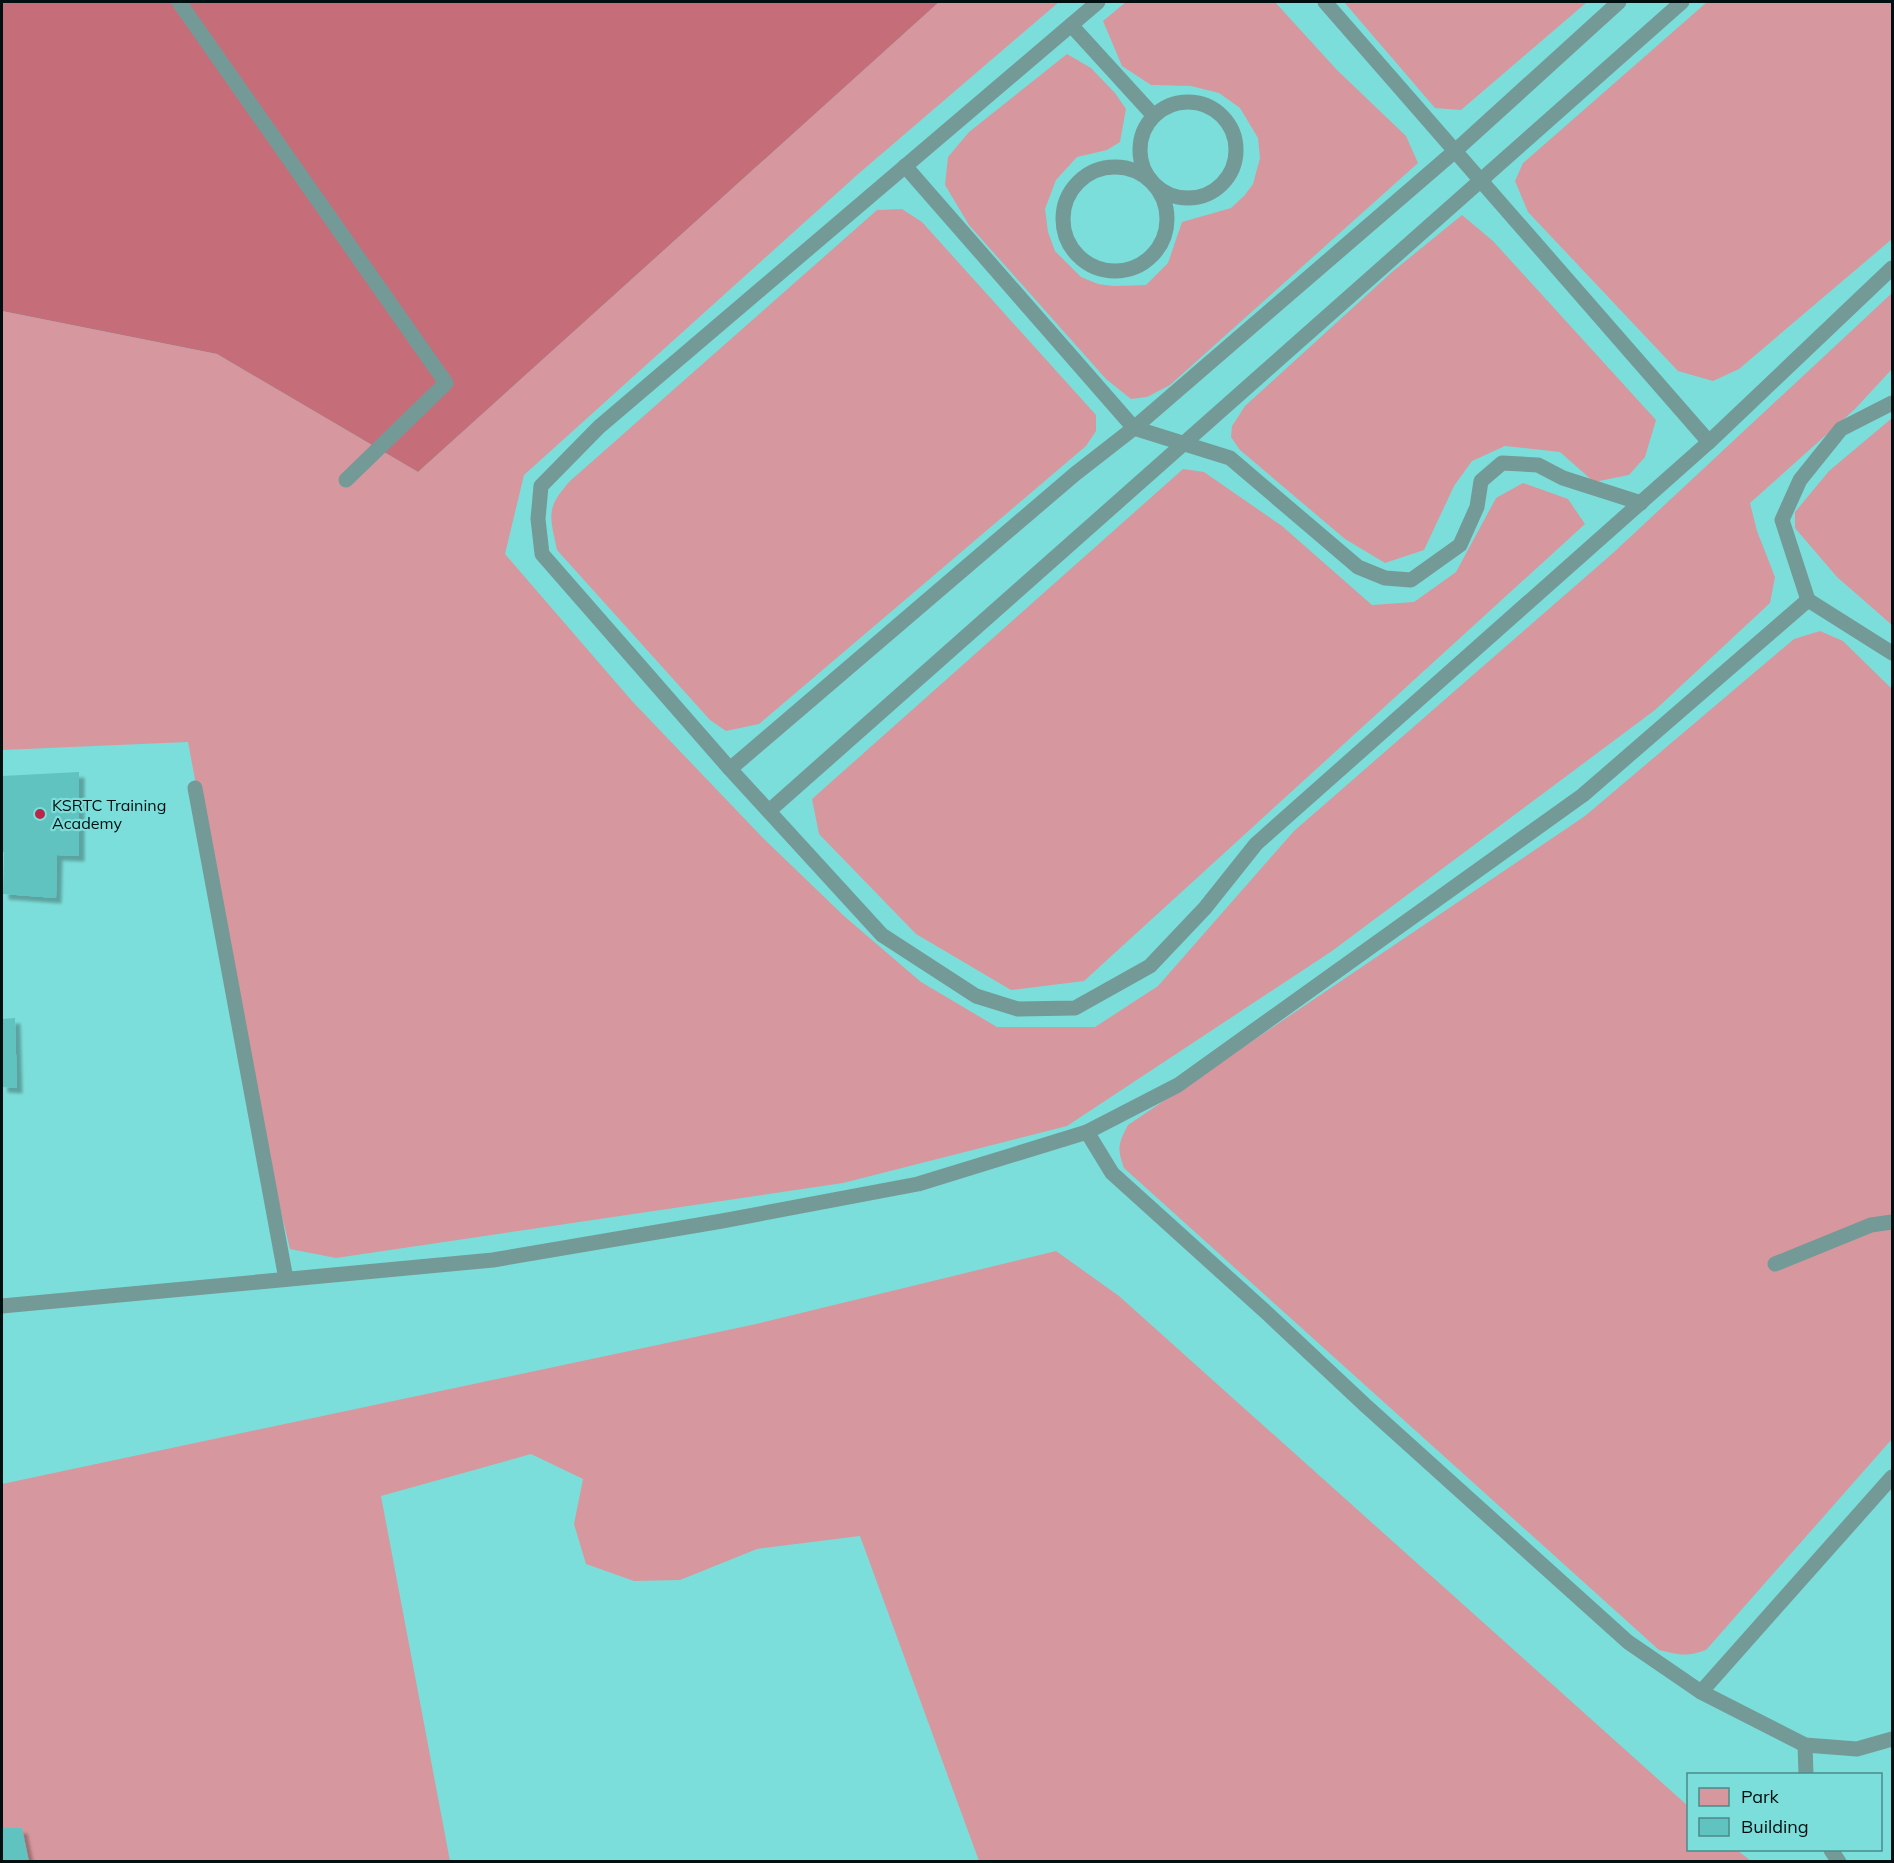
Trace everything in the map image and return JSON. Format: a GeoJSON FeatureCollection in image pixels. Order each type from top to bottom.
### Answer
{"type":"FeatureCollection","features":[{"type":"Feature","properties":{"kind":"lane"},"geometry":{"type":"LineString","coordinates":[[179,2],[446,383],[346,480]]}},
{"type":"Feature","properties":{"kind":"lane"},"geometry":{"type":"LineString","coordinates":[[1098,2],[608,420],[541,486],[538,519],[542,554],[730,769],[882,934],[976,996],[1018,1009],[1075,1008],[1150,966],[1205,908],[1256,844],[1709,442],[1893,268]]}},
{"type":"Feature","properties":{"kind":"lane"},"geometry":{"type":"LineString","coordinates":[[1325,2],[1709,442]]}},
{"type":"Feature","properties":{"kind":"lane"},"geometry":{"type":"LineString","coordinates":[[730,769],[1066,482],[1134,428],[1455,151],[1619,2]]}},
{"type":"Feature","properties":{"kind":"lane"},"geometry":{"type":"LineString","coordinates":[[769,811],[1682,2]]}},
{"type":"Feature","properties":{"kind":"lane"},"geometry":{"type":"LineString","coordinates":[[1071,25],[1154,116]]}},
{"type":"Feature","properties":{"kind":"lane"},"geometry":{"type":"LineString","coordinates":[[1153,184],[1143,169],[1139,150],[1143,132],[1154,116],[1169,106],[1187,102],[1206,106],[1222,116],[1232,132],[1236,150],[1232,169],[1222,185],[1206,195],[1188,198],[1169,195],[1153,184],[1137,172],[1117,167],[1097,170],[1080,181],[1067,197],[1062,217],[1066,237],[1076,255],[1093,267],[1113,272],[1133,268],[1150,258],[1162,242],[1167,222],[1164,202],[1153,184]]}},
{"type":"Feature","properties":{"kind":"lane"},"geometry":{"type":"LineString","coordinates":[[905,166],[1134,428],[1230,458],[1358,567],[1385,578],[1411,580],[1460,545],[1477,507],[1481,481],[1502,463],[1538,465],[1563,478],[1641,503]]}},
{"type":"Feature","properties":{"kind":"lane"},"geometry":{"type":"LineString","coordinates":[[1893,403],[1841,429],[1800,480],[1782,520],[1808,600],[1893,653]]}},
{"type":"Feature","properties":{"kind":"lane"},"geometry":{"type":"LineString","coordinates":[[2,1306],[493,1260],[733,1219],[918,1184],[1087,1132],[1178,1085],[1583,795],[1808,600]]}},
{"type":"Feature","properties":{"kind":"lane"},"geometry":{"type":"LineString","coordinates":[[195,788],[286,1279]]}},
{"type":"Feature","properties":{"kind":"lane"},"geometry":{"type":"LineString","coordinates":[[1087,1132],[1112,1173],[1628,1642],[1701,1692],[1805,1745],[1857,1749],[1893,1739]]}},
{"type":"Feature","properties":{"kind":"lane"},"geometry":{"type":"LineString","coordinates":[[1775,1264],[1871,1226],[1893,1222]]}},
{"type":"Feature","properties":{"kind":"lane"},"geometry":{"type":"LineString","coordinates":[[1701,1692],[1893,1477]]}},
{"type":"Feature","properties":{"kind":"lane"},"geometry":{"type":"LineString","coordinates":[[1805,1745],[1806,1773]]}},
{"type":"Feature","properties":{"kind":"green space"},"geometry":{"type":"Polygon","coordinates":[[[939,2],[1059,2],[857,175],[524,475],[505,554],[632,701],[763,838],[844,916],[921,982],[997,1027],[1095,1027],[1158,986],[1294,831],[1613,553],[1892,293],[1892,369],[1855,409],[1750,503],[1757,531],[1775,577],[1770,603],[1655,710],[1332,951],[1067,1126],[843,1183],[336,1258],[290,1249],[258,1117],[188,742],[2,750],[2,311],[217,354],[418,472],[939,2]]]}},
{"type":"Feature","properties":{"kind":"green space"},"geometry":{"type":"Polygon","coordinates":[[[1126,2],[1275,2],[1337,70],[1406,136],[1418,163],[1170,385],[1147,397],[1131,399],[1106,379],[969,225],[945,185],[948,157],[969,132],[1067,54],[1091,68],[1115,93],[1126,109],[1120,142],[1107,150],[1077,157],[1056,180],[1045,209],[1048,232],[1055,251],[1081,277],[1098,284],[1113,286],[1146,285],[1168,263],[1182,222],[1231,208],[1244,196],[1253,184],[1260,158],[1258,138],[1240,108],[1219,93],[1191,86],[1151,85],[1122,66],[1103,21],[1126,2]]]}},
{"type":"Feature","properties":{"kind":"green space"},"geometry":{"type":"Polygon","coordinates":[[[1344,2],[1587,2],[1461,110],[1435,108],[1344,2]]]}},
{"type":"Feature","properties":{"kind":"green space"},"geometry":{"type":"Polygon","coordinates":[[[1707,2],[1892,2],[1892,239],[1739,369],[1713,381],[1678,371],[1528,212],[1515,181],[1523,163],[1707,2]]]}},
{"type":"Feature","properties":{"kind":"green space"},"geometry":{"type":"Polygon","coordinates":[[[902,209],[922,222],[1096,415],[1096,431],[1086,446],[759,724],[726,731],[710,720],[557,550],[551,520],[553,506],[570,481],[877,210],[902,209]]]}},
{"type":"Feature","properties":{"kind":"green space"},"geometry":{"type":"Polygon","coordinates":[[[1462,215],[1493,241],[1656,420],[1645,457],[1629,475],[1594,482],[1560,452],[1505,446],[1472,461],[1454,486],[1424,550],[1385,563],[1345,539],[1240,450],[1231,437],[1232,426],[1245,406],[1392,272],[1462,215]]]}},
{"type":"Feature","properties":{"kind":"green space"},"geometry":{"type":"Polygon","coordinates":[[[1892,418],[1892,625],[1837,577],[1795,528],[1795,512],[1829,471],[1892,418]]]}},
{"type":"Feature","properties":{"kind":"green space"},"geometry":{"type":"Polygon","coordinates":[[[1183,469],[1204,472],[1282,526],[1372,605],[1414,602],[1456,572],[1496,498],[1523,483],[1568,499],[1585,524],[1084,981],[1011,990],[916,934],[819,834],[812,799],[1183,469]]]}},
{"type":"Feature","properties":{"kind":"green space"},"geometry":{"type":"Polygon","coordinates":[[[1820,631],[1843,641],[1892,689],[1892,1439],[1706,1650],[1693,1654],[1678,1654],[1659,1650],[1124,1168],[1120,1146],[1128,1125],[1585,816],[1794,639],[1820,631]]]}},
{"type":"Feature","properties":{"kind":"green space"},"geometry":{"type":"Polygon","coordinates":[[[1056,1251],[1119,1296],[1687,1805],[1687,1851],[1738,1851],[1751,1861],[979,1861],[860,1536],[757,1549],[680,1580],[634,1581],[586,1564],[574,1524],[583,1479],[531,1454],[381,1496],[450,1861],[2,1861],[2,1484],[756,1324],[1056,1251]]]}},
{"type":"Feature","properties":{"kind":"shaded area"},"geometry":{"type":"Polygon","coordinates":[[[2,2],[939,2],[418,472],[217,354],[2,311],[2,2]]]}},
{"type":"Feature","properties":{"kind":"building","name":"KSRTC Training Academy"},"geometry":{"type":"Polygon","coordinates":[[[79,772],[79,856],[57,855],[56,898],[3,894],[2,776],[79,772]]]}},
{"type":"Feature","properties":{"kind":"building"},"geometry":{"type":"Polygon","coordinates":[[[15,1018],[17,1088],[2,1087],[2,1019],[15,1018]]]}},
{"type":"Feature","properties":{"kind":"building"},"geometry":{"type":"Polygon","coordinates":[[[2,1828],[22,1828],[29,1862],[2,1862],[2,1828]]]}},
{"type":"Feature","properties":{"kind":"place","name":"KSRTC Training Academy"},"geometry":{"type":"Point","coordinates":[40,814]}}]}
